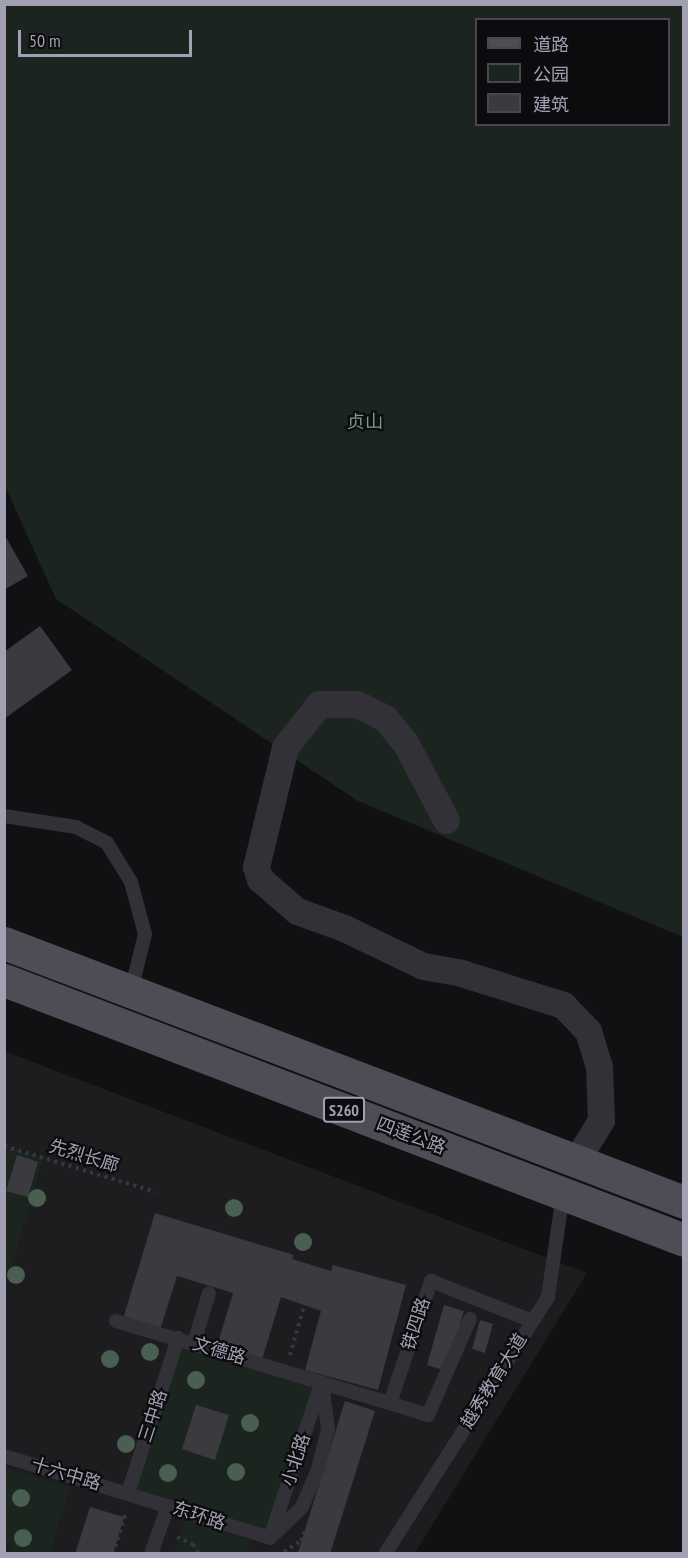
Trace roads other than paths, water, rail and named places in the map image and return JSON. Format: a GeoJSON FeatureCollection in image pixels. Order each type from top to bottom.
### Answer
{"type":"FeatureCollection","features":[{"type":"Feature","properties":{"kind":"main road","name":"四莲公路"},"geometry":{"type":"LineString","coordinates":[[4,943],[684,1202]]}},
{"type":"Feature","properties":{"kind":"main road","name":"四莲公路"},"geometry":{"type":"LineString","coordinates":[[4,980],[684,1240]]}},
{"type":"Feature","properties":{"kind":"main road"},"geometry":{"type":"LineString","coordinates":[[125,1026],[131,991]]}},
{"type":"Feature","properties":{"kind":"main road"},"geometry":{"type":"LineString","coordinates":[[563,1194],[576,1161]]}},
{"type":"Feature","properties":{"kind":"street"},"geometry":{"type":"LineString","coordinates":[[446,820],[406,744],[385,718],[357,704],[319,704],[285,747],[256,867],[260,879],[297,911],[344,928],[423,966],[461,974],[563,1005],[588,1031],[599,1066],[602,1120],[576,1161]]}},
{"type":"Feature","properties":{"kind":"lane"},"geometry":{"type":"LineString","coordinates":[[4,816],[76,827],[107,843],[131,882],[145,934],[131,991]]}},
{"type":"Feature","properties":{"kind":"lane","name":"越秀教育大道"},"geometry":{"type":"LineString","coordinates":[[385,1554],[548,1297],[563,1194]]}},
{"type":"Feature","properties":{"kind":"lane","name":"铁四路"},"geometry":{"type":"LineString","coordinates":[[390,1403],[431,1281],[532,1321]]}},
{"type":"Feature","properties":{"kind":"lane"},"geometry":{"type":"LineString","coordinates":[[194,1343],[209,1293]]}},
{"type":"Feature","properties":{"kind":"lane"},"geometry":{"type":"LineString","coordinates":[[270,1538],[302,1507],[318,1469],[328,1429],[322,1382],[428,1415],[470,1319]]}},
{"type":"Feature","properties":{"kind":"lane","name":"文德路"},"geometry":{"type":"LineString","coordinates":[[116,1322],[178,1338],[322,1382]]}},
{"type":"Feature","properties":{"kind":"lane","name":"三中路"},"geometry":{"type":"LineString","coordinates":[[128,1493],[178,1338]]}},
{"type":"Feature","properties":{"kind":"lane","name":"小北路"},"geometry":{"type":"LineString","coordinates":[[270,1538],[322,1382]]}},
{"type":"Feature","properties":{"kind":"lane","name":"十六中路"},"geometry":{"type":"LineString","coordinates":[[4,1456],[128,1493]]}},
{"type":"Feature","properties":{"kind":"lane","name":"东环路"},"geometry":{"type":"LineString","coordinates":[[128,1493],[270,1538]]}},
{"type":"Feature","properties":{"kind":"lane"},"geometry":{"type":"LineString","coordinates":[[151,1554],[168,1506]]}},
{"type":"Feature","properties":{"kind":"park label","name":"贞山"},"geometry":{"type":"Point","coordinates":[365,422]}}]}
